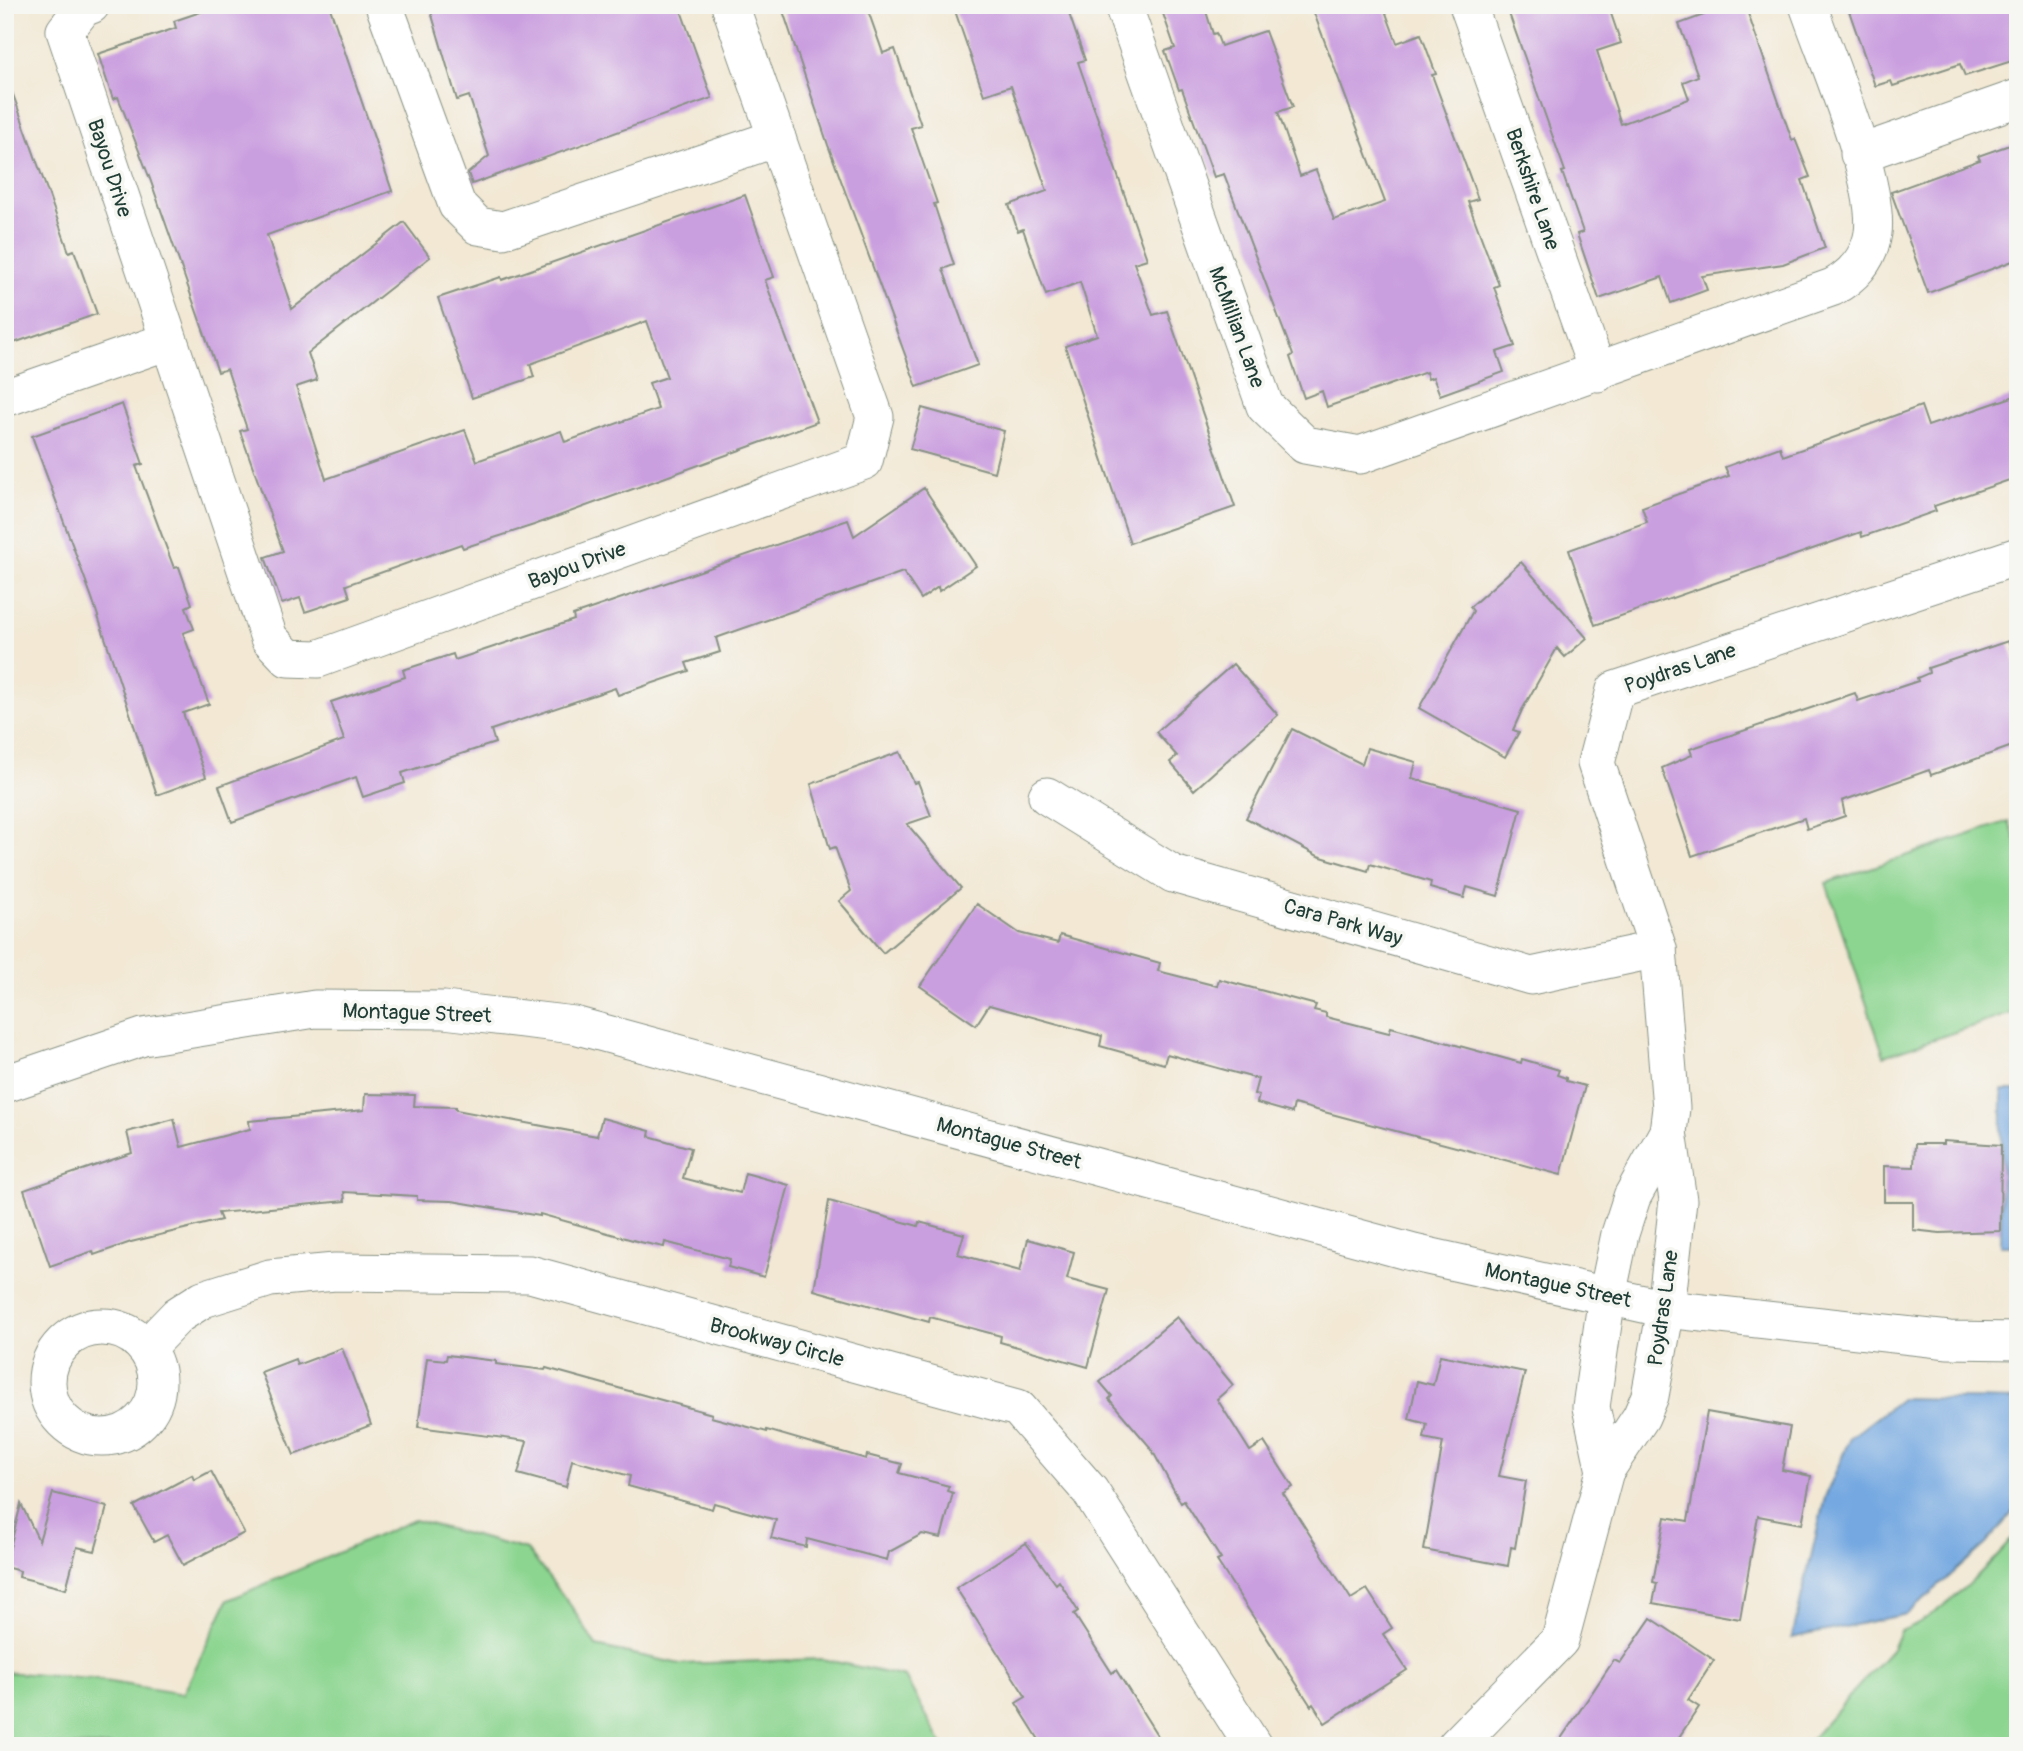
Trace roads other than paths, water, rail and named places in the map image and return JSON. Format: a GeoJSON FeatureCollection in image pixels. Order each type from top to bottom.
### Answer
{"type":"FeatureCollection","features":[{"type":"Feature","properties":{"kind":"street","name":"Bayou Drive"},"geometry":{"type":"LineString","coordinates":[[91,5],[83,8],[65,32],[269,639],[288,658],[318,659],[864,461],[875,417],[730,5]]}},
{"type":"Feature","properties":{"kind":"street"},"geometry":{"type":"LineString","coordinates":[[384,5],[457,205],[478,226],[503,230],[776,138]]}},
{"type":"Feature","properties":{"kind":"street","name":"McMillian Lane"},"geometry":{"type":"LineString","coordinates":[[1124,5],[1265,406],[1305,445],[1360,455],[1598,373],[1846,280],[1860,265],[1870,243],[1872,195],[1808,5]]}},
{"type":"Feature","properties":{"kind":"street","name":"Berkshire Lane"},"geometry":{"type":"LineString","coordinates":[[1468,5],[1598,373]]}},
{"type":"Feature","properties":{"kind":"street"},"geometry":{"type":"LineString","coordinates":[[1859,154],[2018,98]]}},
{"type":"Feature","properties":{"kind":"street"},"geometry":{"type":"LineString","coordinates":[[5,398],[168,341]]}},
{"type":"Feature","properties":{"kind":"street","name":"Poydras Lane"},"geometry":{"type":"LineString","coordinates":[[1456,1746],[1560,1640],[1605,1471],[1641,1417],[1650,1396],[1666,1309],[1678,1200],[1668,1132],[1671,1108],[1658,949],[1596,763],[1615,690],[2018,556]]}},
{"type":"Feature","properties":{"kind":"street","name":"Cara Park Way"},"geometry":{"type":"LineString","coordinates":[[1047,796],[1173,874],[1531,976],[1658,949]]}},
{"type":"Feature","properties":{"kind":"street","name":"Montague Street"},"geometry":{"type":"LineString","coordinates":[[5,1084],[143,1037],[314,1009],[444,1010],[574,1025],[1414,1253],[1666,1309],[1949,1340],[2018,1341]]}},
{"type":"Feature","properties":{"kind":"street","name":"Poydras Lane"},"geometry":{"type":"LineString","coordinates":[[1605,1471],[1591,1407],[1608,1296],[1620,1234],[1632,1197],[1668,1132]]}},
{"type":"Feature","properties":{"kind":"street","name":"Brookway Circle"},"geometry":{"type":"LineString","coordinates":[[146,1348],[178,1315],[203,1298],[270,1278],[335,1272],[530,1274],[1017,1408],[1090,1491],[1253,1746]]}},
{"type":"Feature","properties":{"kind":"water"},"geometry":{"type":"Polygon","coordinates":[[[2002,1090],[2018,1090],[2018,1246],[2001,1246],[2002,1090]]]}},
{"type":"Feature","properties":{"kind":"water"},"geometry":{"type":"Polygon","coordinates":[[[1902,1398],[2018,1400],[2018,1506],[1986,1544],[1907,1614],[1792,1638],[1825,1497],[1850,1438],[1902,1398]]]}}]}
